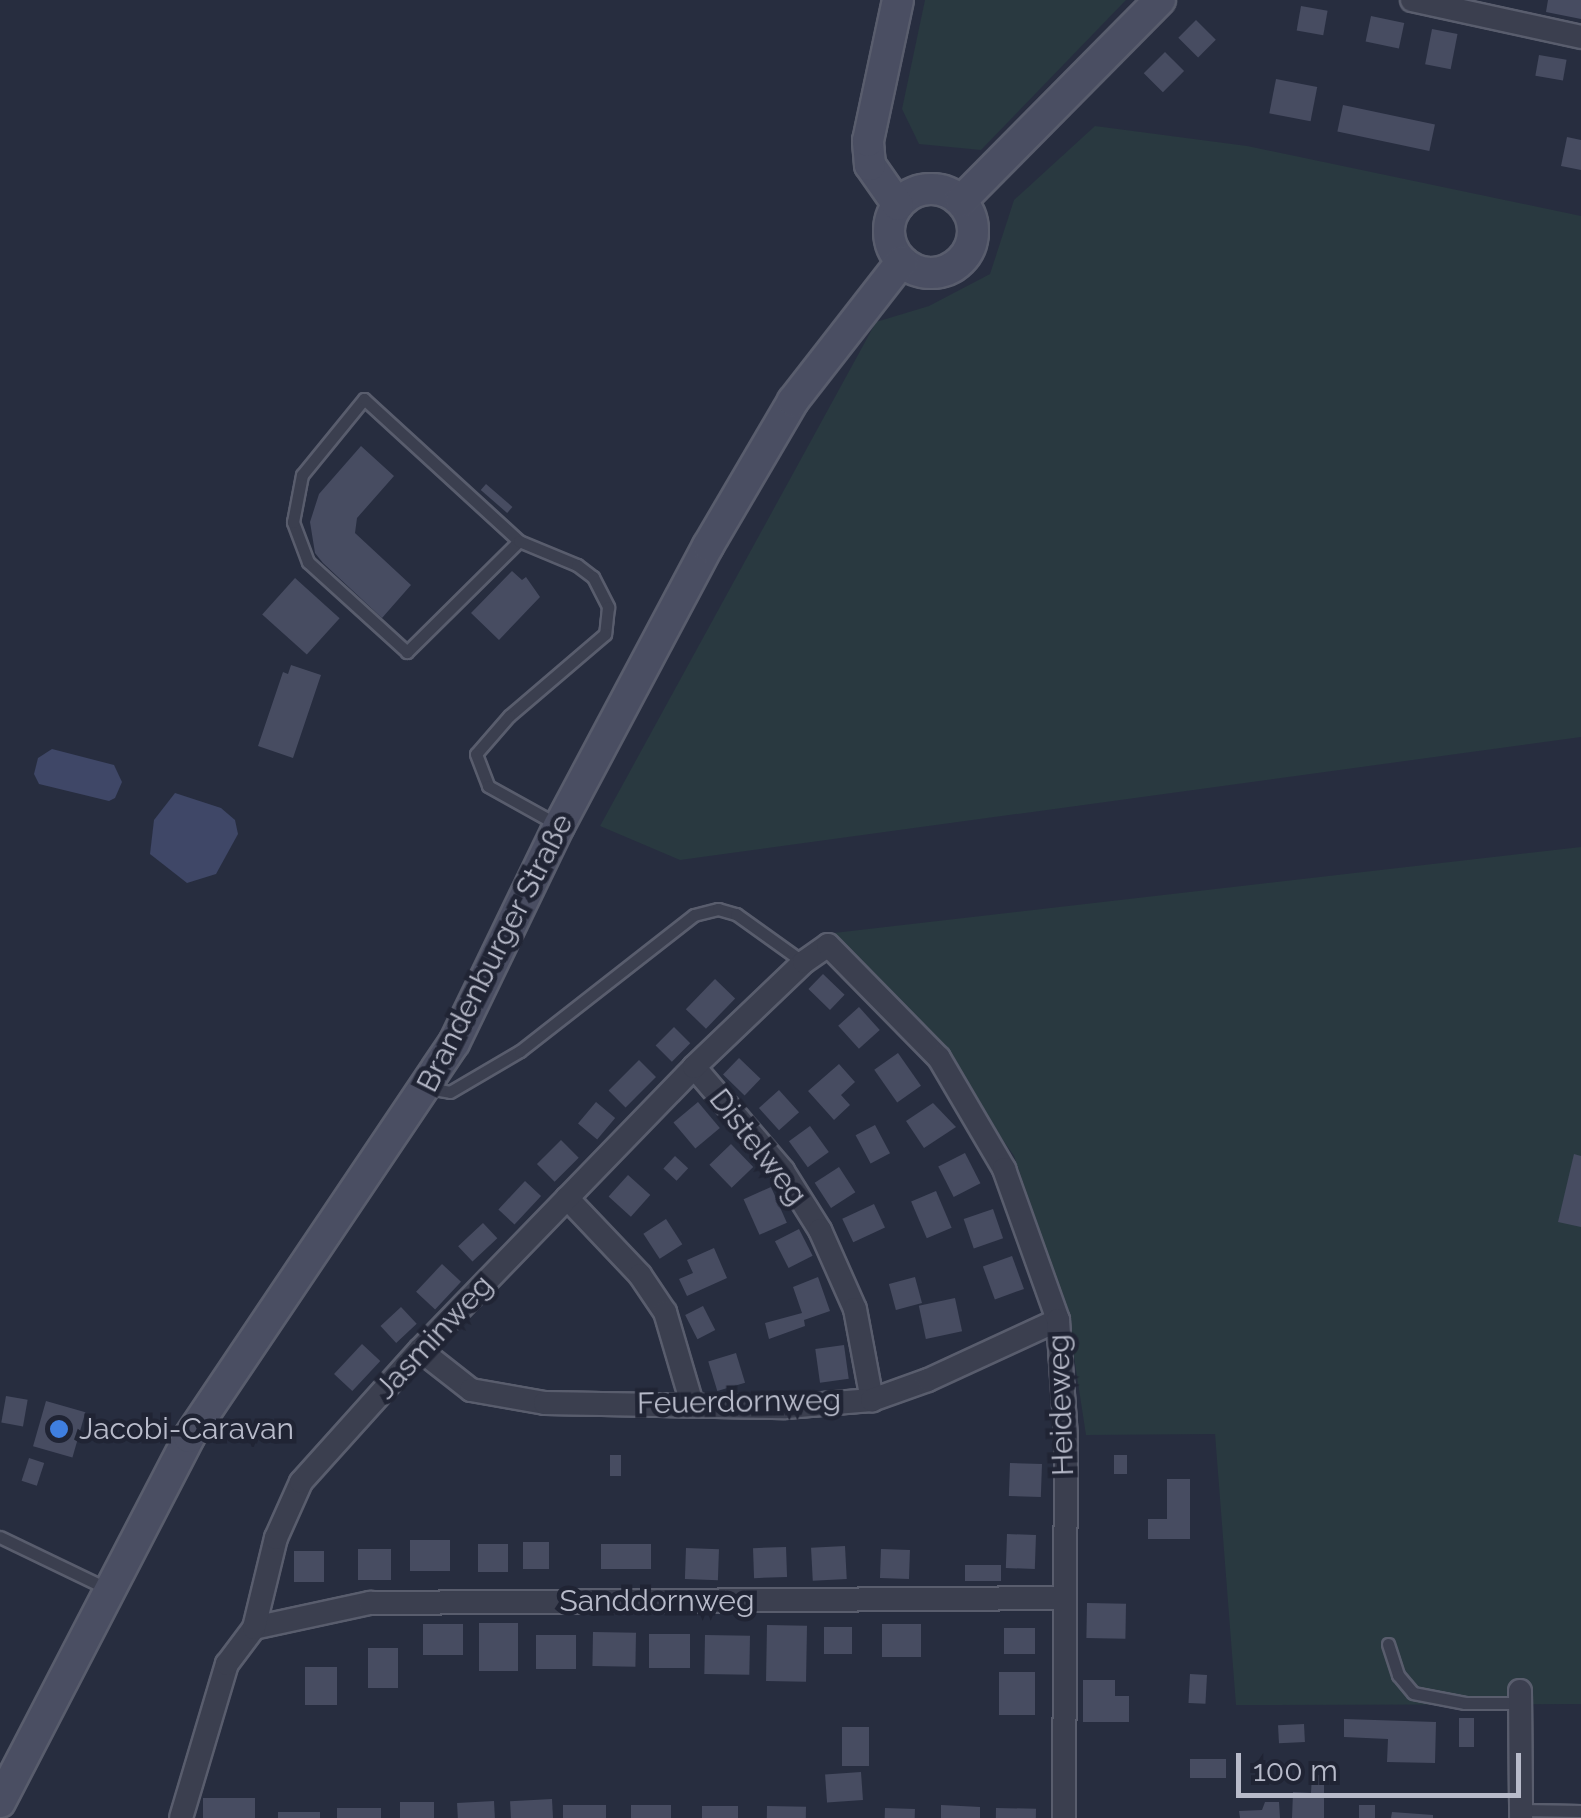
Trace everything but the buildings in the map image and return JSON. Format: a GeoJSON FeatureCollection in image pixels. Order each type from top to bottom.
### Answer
{"type":"FeatureCollection","features":[{"type":"Feature","properties":{"kind":"street"},"geometry":{"type":"LineString","coordinates":[[898,0],[868,141],[870,165],[898,205]]}},
{"type":"Feature","properties":{"kind":"street"},"geometry":{"type":"LineString","coordinates":[[961,201],[1160,0]]}},
{"type":"Feature","properties":{"kind":"street"},"geometry":{"type":"LineString","coordinates":[[1412,0],[1581,38]]}},
{"type":"Feature","properties":{"kind":"street"},"geometry":{"type":"LineString","coordinates":[[936,189],[961,201],[973,227],[966,254],[943,271],[914,269],[902,261],[890,240],[898,205],[908,196],[936,189]]}},
{"type":"Feature","properties":{"kind":"street","name":"Brandenburger Straße"},"geometry":{"type":"LineString","coordinates":[[0,1802],[108,1589],[220,1385],[428,1088],[454,1044],[559,826],[708,546],[793,402],[902,261]]}},
{"type":"Feature","properties":{"kind":"street","name":"Jasminweg"},"geometry":{"type":"LineString","coordinates":[[181,1818],[228,1664],[254,1628],[276,1538],[301,1482],[420,1350],[694,1068],[804,962],[828,945]]}},
{"type":"Feature","properties":{"kind":"street","name":"Heideweg"},"geometry":{"type":"LineString","coordinates":[[828,945],[938,1058],[1004,1168],[1058,1320],[1066,1436],[1062,1598],[1064,1818]]}},
{"type":"Feature","properties":{"kind":"street","name":"Distelweg"},"geometry":{"type":"LineString","coordinates":[[694,1068],[782,1170],[820,1230],[856,1309],[872,1400]]}},
{"type":"Feature","properties":{"kind":"street"},"geometry":{"type":"LineString","coordinates":[[567,1198],[640,1275],[665,1312],[692,1404]]}},
{"type":"Feature","properties":{"kind":"street","name":"Feuerdornweg"},"geometry":{"type":"LineString","coordinates":[[420,1350],[471,1390],[546,1403],[786,1408],[872,1400],[1058,1320]]}},
{"type":"Feature","properties":{"kind":"street","name":"Sanddornweg"},"geometry":{"type":"LineString","coordinates":[[254,1628],[370,1603],[1062,1598]]}},
{"type":"Feature","properties":{"kind":"street"},"geometry":{"type":"LineString","coordinates":[[1520,1697],[1521,1814]]}},
{"type":"Feature","properties":{"kind":"lane"},"geometry":{"type":"LineString","coordinates":[[519,541],[407,652],[308,562],[293,522],[302,475],[364,398],[519,541],[577,565],[592,578],[608,607],[605,634],[509,716],[476,754],[488,786],[559,826]]}},
{"type":"Feature","properties":{"kind":"lane"},"geometry":{"type":"LineString","coordinates":[[428,1088],[450,1092],[506,1060],[694,915],[718,909],[736,914],[804,962]]}},
{"type":"Feature","properties":{"kind":"lane"},"geometry":{"type":"LineString","coordinates":[[0,1537],[108,1589]]}},
{"type":"Feature","properties":{"kind":"lane"},"geometry":{"type":"LineString","coordinates":[[1388,1644],[1398,1675],[1413,1693],[1464,1704],[1520,1697]]}},
{"type":"Feature","properties":{"kind":"lane"},"geometry":{"type":"LineString","coordinates":[[1521,1814],[1581,1811]]}},
{"type":"Feature","properties":{"kind":"shaded area"},"geometry":{"type":"Polygon","coordinates":[[[925,0],[1126,0],[981,150],[919,144],[902,109],[925,0]]]}},
{"type":"Feature","properties":{"kind":"shaded area"},"geometry":{"type":"Polygon","coordinates":[[[1095,126],[1247,146],[1581,216],[1581,737],[680,860],[600,826],[876,322],[929,306],[990,274],[1014,200],[1095,126]]]}},
{"type":"Feature","properties":{"kind":"shaded area"},"geometry":{"type":"Polygon","coordinates":[[[1581,847],[1581,1704],[1236,1705],[1215,1434],[1086,1435],[1067,1311],[1014,1156],[937,1045],[825,934],[1581,847]]]}},
{"type":"Feature","properties":{"kind":"water"},"geometry":{"type":"Polygon","coordinates":[[[52,749],[114,765],[122,782],[115,798],[109,801],[39,784],[34,774],[38,758],[52,749]]]}},
{"type":"Feature","properties":{"kind":"water"},"geometry":{"type":"Polygon","coordinates":[[[175,793],[221,808],[235,820],[238,834],[216,874],[187,883],[150,854],[154,820],[175,793]]]}},
{"type":"Feature","properties":{"kind":"place","name":"Jacobi-Caravan"},"geometry":{"type":"Point","coordinates":[59,1429]}}]}
